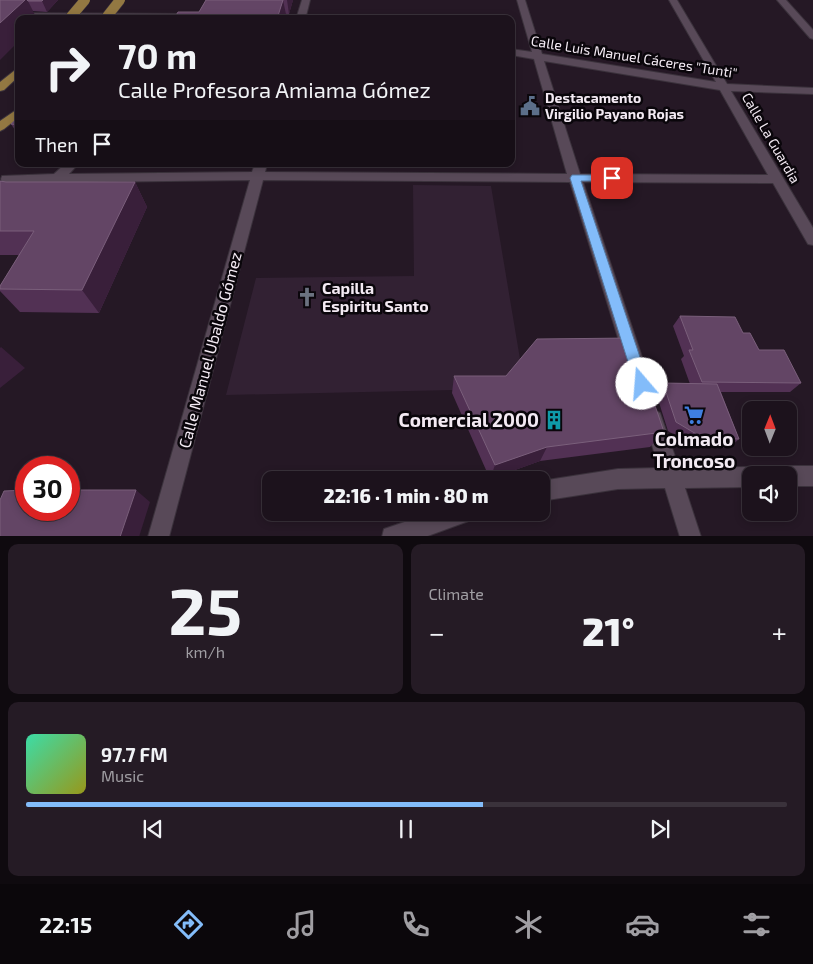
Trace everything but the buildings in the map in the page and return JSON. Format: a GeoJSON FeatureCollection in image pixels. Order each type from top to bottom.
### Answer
{"type":"FeatureCollection","features":[{"type":"Feature","properties":{"kind":"main road"},"geometry":{"type":"LineString","coordinates":[[73,15],[86,0]]}},
{"type":"Feature","properties":{"kind":"main road"},"geometry":{"type":"LineString","coordinates":[[108,15],[120,0]]}},
{"type":"Feature","properties":{"kind":"main road"},"geometry":{"type":"LineString","coordinates":[[0,88],[15,74]]}},
{"type":"Feature","properties":{"kind":"main road"},"geometry":{"type":"LineString","coordinates":[[0,126],[15,114]]}},
{"type":"Feature","properties":{"kind":"street"},"geometry":{"type":"LineString","coordinates":[[304,15],[306,0]]}},
{"type":"Feature","properties":{"kind":"street"},"geometry":{"type":"LineString","coordinates":[[521,0],[575,178],[639,374]]}},
{"type":"Feature","properties":{"kind":"street","name":"Calle La Guardia"},"geometry":{"type":"LineString","coordinates":[[673,0],[813,240]]}},
{"type":"Feature","properties":{"kind":"street"},"geometry":{"type":"LineString","coordinates":[[781,0],[813,36]]}},
{"type":"Feature","properties":{"kind":"street"},"geometry":{"type":"LineString","coordinates":[[0,16],[15,16]]}},
{"type":"Feature","properties":{"kind":"street","name":"Calle Luis Manuel Cáceres \"Tunti\""},"geometry":{"type":"LineString","coordinates":[[515,53],[724,87],[813,91]]}},
{"type":"Feature","properties":{"kind":"street"},"geometry":{"type":"LineString","coordinates":[[57,179],[69,167]]}},
{"type":"Feature","properties":{"kind":"street"},"geometry":{"type":"LineString","coordinates":[[7,179],[57,179],[259,170],[575,178],[777,179]]}},
{"type":"Feature","properties":{"kind":"street","name":"Calle Manuel Ubaldo Gómez"},"geometry":{"type":"LineString","coordinates":[[158,536],[259,170]]}},
{"type":"Feature","properties":{"kind":"street"},"geometry":{"type":"LineString","coordinates":[[648,403],[691,536]]}},
{"type":"Feature","properties":{"kind":"street"},"geometry":{"type":"LineString","coordinates":[[550,490],[618,479],[742,476]]}},
{"type":"Feature","properties":{"kind":"street"},"geometry":{"type":"LineString","coordinates":[[797,476],[813,476]]}},
{"type":"Feature","properties":{"kind":"street"},"geometry":{"type":"LineString","coordinates":[[392,536],[439,521]]}},
{"type":"Feature","properties":{"kind":"shaded area"},"geometry":{"type":"Polygon","coordinates":[[[413,185],[491,186],[521,365],[497,389],[226,395],[256,278],[414,276],[413,185]]]}},
{"type":"Feature","properties":{"kind":"place","name":"Destacamento Virgilio Payano Rojas"},"geometry":{"type":"Point","coordinates":[530,106]}},
{"type":"Feature","properties":{"kind":"place","name":"Capilla Espiritu Santo"},"geometry":{"type":"Point","coordinates":[307,297]}},
{"type":"Feature","properties":{"kind":"place","name":"Colmado Troncoso"},"geometry":{"type":"Point","coordinates":[694,415]}},
{"type":"Feature","properties":{"kind":"place","name":"Comercial 2000"},"geometry":{"type":"Point","coordinates":[554,420]}},
{"type":"Feature","properties":{"kind":"route"},"geometry":{"type":"LineString","coordinates":[[612,178],[575,178],[642,384]]}}]}
